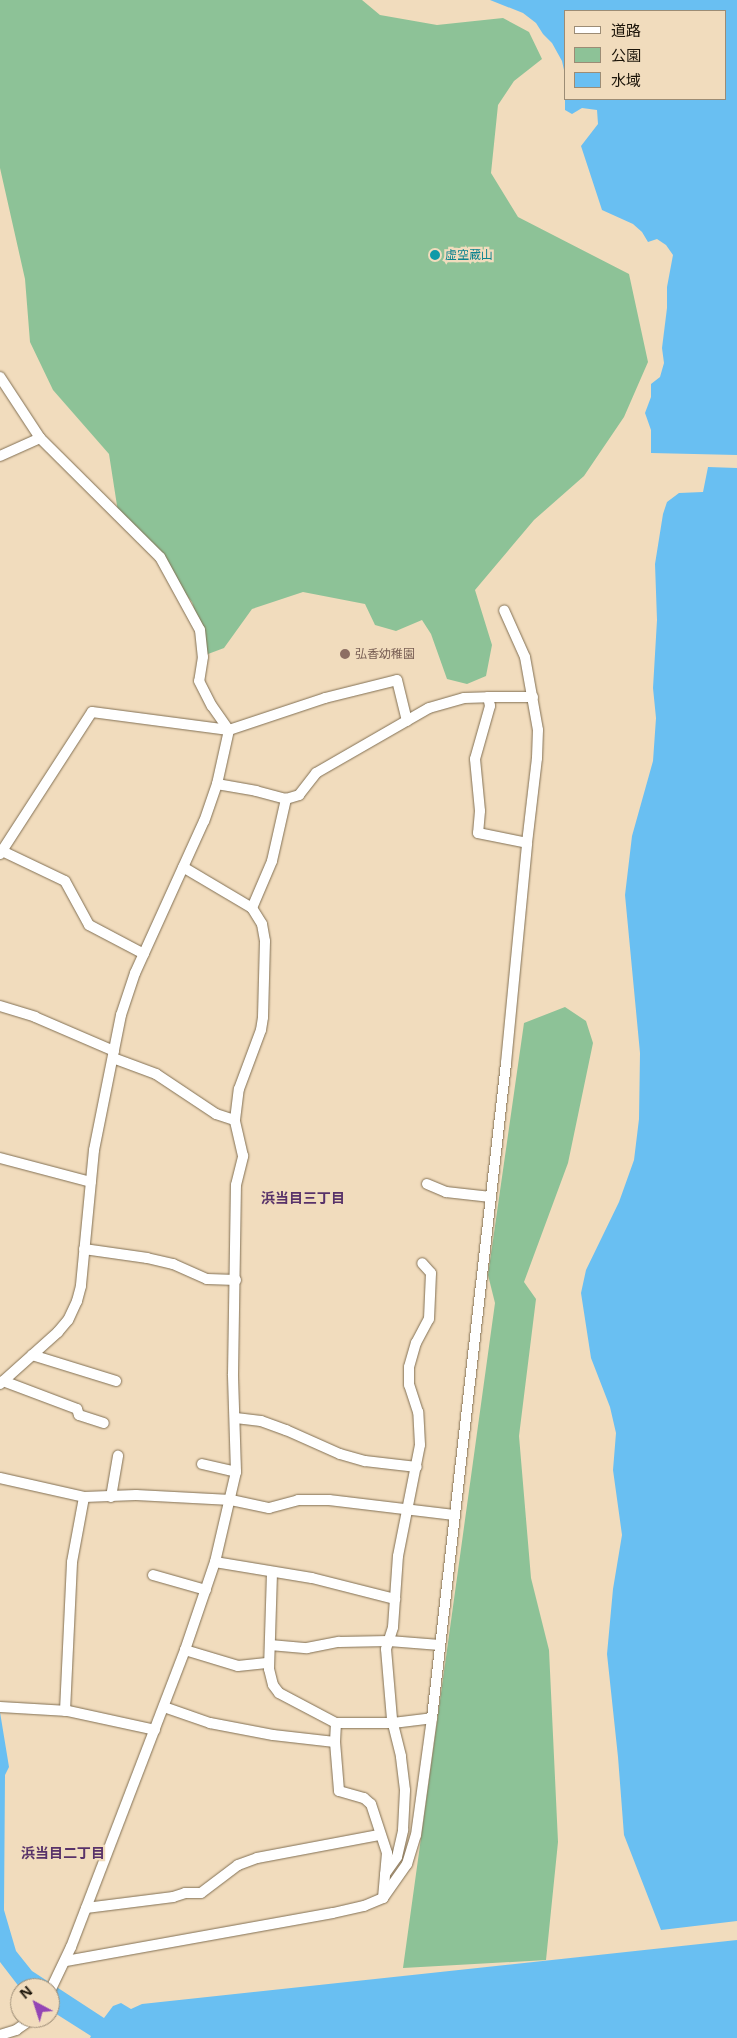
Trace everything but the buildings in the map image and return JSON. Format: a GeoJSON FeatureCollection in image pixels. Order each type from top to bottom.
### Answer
{"type":"FeatureCollection","features":[{"type":"Feature","properties":{"kind":"street"},"geometry":{"type":"LineString","coordinates":[[0,377],[40,438],[160,557],[200,630],[203,657],[198,681],[212,706],[230,730]]}},
{"type":"Feature","properties":{"kind":"street"},"geometry":{"type":"LineString","coordinates":[[0,456],[40,438]]}},
{"type":"Feature","properties":{"kind":"street"},"geometry":{"type":"LineString","coordinates":[[66,1961],[364,1906],[383,1898],[407,1864],[416,1835],[432,1718],[506,1064],[537,758],[538,730],[525,658],[504,610]]}},
{"type":"Feature","properties":{"kind":"street"},"geometry":{"type":"LineString","coordinates":[[144,954],[89,925],[66,881],[0,852],[92,712],[230,730],[326,698],[397,680],[407,721]]}},
{"type":"Feature","properties":{"kind":"street"},"geometry":{"type":"LineString","coordinates":[[488,697],[490,706],[476,759],[480,811],[478,833],[527,843]]}},
{"type":"Feature","properties":{"kind":"street"},"geometry":{"type":"LineString","coordinates":[[217,784],[286,799],[299,795],[316,773],[429,708],[464,698],[533,697]]}},
{"type":"Feature","properties":{"kind":"street"},"geometry":{"type":"LineString","coordinates":[[104,1423],[80,1414],[77,1409],[2,1382],[68,1320],[77,1300],[81,1286],[94,1150],[121,1015],[144,954],[204,821],[217,784],[230,730]]}},
{"type":"Feature","properties":{"kind":"street"},"geometry":{"type":"LineString","coordinates":[[252,908],[272,861],[286,799]]}},
{"type":"Feature","properties":{"kind":"street"},"geometry":{"type":"LineString","coordinates":[[58,1978],[66,1961],[185,1650],[215,1562],[236,1472],[236,1418],[233,1374],[236,1280],[236,1185],[243,1156],[234,1120],[238,1094],[261,1030],[265,941],[262,924],[252,908],[183,867]]}},
{"type":"Feature","properties":{"kind":"street"},"geometry":{"type":"LineString","coordinates":[[0,1006],[35,1017],[156,1074],[216,1114],[234,1120]]}},
{"type":"Feature","properties":{"kind":"street"},"geometry":{"type":"LineString","coordinates":[[0,1158],[90,1182]]}},
{"type":"Feature","properties":{"kind":"street"},"geometry":{"type":"LineString","coordinates":[[427,1184],[446,1192],[491,1197]]}},
{"type":"Feature","properties":{"kind":"street"},"geometry":{"type":"LineString","coordinates":[[84,1249],[156,1260],[206,1279],[236,1280]]}},
{"type":"Feature","properties":{"kind":"street"},"geometry":{"type":"LineString","coordinates":[[385,1874],[397,1857],[403,1830],[405,1790],[401,1756],[393,1722],[386,1649],[394,1627],[398,1556],[420,1445],[418,1412],[410,1385],[409,1366],[416,1343],[429,1319],[431,1272],[422,1263]]}},
{"type":"Feature","properties":{"kind":"street"},"geometry":{"type":"LineString","coordinates":[[32,1355],[116,1381]]}},
{"type":"Feature","properties":{"kind":"street"},"geometry":{"type":"LineString","coordinates":[[236,1418],[261,1421],[340,1454],[365,1461],[417,1467]]}},
{"type":"Feature","properties":{"kind":"street"},"geometry":{"type":"LineString","coordinates":[[111,1497],[118,1456]]}},
{"type":"Feature","properties":{"kind":"street"},"geometry":{"type":"LineString","coordinates":[[202,1464],[236,1472]]}},
{"type":"Feature","properties":{"kind":"street"},"geometry":{"type":"LineString","coordinates":[[0,1478],[84,1497],[136,1495],[231,1500],[269,1508],[298,1500],[321,1500],[454,1515]]}},
{"type":"Feature","properties":{"kind":"street"},"geometry":{"type":"LineString","coordinates":[[65,1711],[72,1562],[84,1497]]}},
{"type":"Feature","properties":{"kind":"street"},"geometry":{"type":"LineString","coordinates":[[215,1562],[334,1583],[395,1599]]}},
{"type":"Feature","properties":{"kind":"street"},"geometry":{"type":"LineString","coordinates":[[272,1573],[269,1663],[273,1685],[279,1693],[336,1723],[393,1722],[432,1718]]}},
{"type":"Feature","properties":{"kind":"street"},"geometry":{"type":"LineString","coordinates":[[153,1575],[206,1590]]}},
{"type":"Feature","properties":{"kind":"street"},"geometry":{"type":"LineString","coordinates":[[270,1645],[307,1648],[339,1642],[389,1641],[440,1645]]}},
{"type":"Feature","properties":{"kind":"street"},"geometry":{"type":"LineString","coordinates":[[185,1650],[238,1666],[269,1663]]}},
{"type":"Feature","properties":{"kind":"street"},"geometry":{"type":"LineString","coordinates":[[1,1707],[65,1711],[155,1730]]}},
{"type":"Feature","properties":{"kind":"street"},"geometry":{"type":"LineString","coordinates":[[164,1707],[210,1723],[273,1735],[335,1742]]}},
{"type":"Feature","properties":{"kind":"street"},"geometry":{"type":"LineString","coordinates":[[336,1723],[335,1742],[339,1791],[364,1798],[371,1804],[379,1835],[387,1853],[383,1898]]}},
{"type":"Feature","properties":{"kind":"street"},"geometry":{"type":"LineString","coordinates":[[86,1908],[174,1897],[185,1893],[201,1893],[238,1865],[257,1858],[379,1835]]}},
{"type":"Feature","properties":{"kind":"street"},"geometry":{"type":"LineString","coordinates":[[0,2035],[19,2028]]}},
{"type":"Feature","properties":{"kind":"green space"},"geometry":{"type":"Polygon","coordinates":[[[0,0],[362,0],[380,15],[437,25],[503,18],[529,32],[542,59],[514,81],[498,105],[491,173],[518,217],[629,274],[648,362],[624,417],[584,476],[534,520],[475,590],[492,645],[486,676],[467,684],[447,679],[431,634],[422,620],[396,631],[375,625],[365,604],[303,592],[252,609],[224,648],[208,654],[192,602],[118,512],[109,454],[53,390],[30,342],[25,279],[0,168],[0,0]]]}},
{"type":"Feature","properties":{"kind":"green space"},"geometry":{"type":"Polygon","coordinates":[[[565,1007],[586,1021],[593,1043],[568,1163],[524,1282],[536,1299],[519,1436],[531,1578],[549,1650],[558,1842],[546,1960],[403,1968],[495,1303],[488,1275],[524,1023],[565,1007]]]}},
{"type":"Feature","properties":{"kind":"water"},"geometry":{"type":"Polygon","coordinates":[[[490,0],[737,0],[737,455],[651,453],[651,430],[645,413],[651,397],[651,384],[660,377],[664,363],[662,348],[667,308],[667,287],[673,255],[666,245],[657,239],[648,242],[642,232],[633,224],[602,210],[581,146],[598,124],[597,110],[582,108],[572,114],[565,110],[565,100],[727,100],[727,10],[564,10],[564,70],[562,61],[552,43],[536,23],[523,13],[490,0]]]}},
{"type":"Feature","properties":{"kind":"water"},"geometry":{"type":"Polygon","coordinates":[[[708,467],[737,468],[737,1921],[661,1930],[624,1835],[607,1654],[613,1589],[622,1535],[613,1470],[616,1433],[610,1407],[591,1358],[581,1293],[586,1270],[619,1202],[634,1160],[639,1119],[640,1053],[625,895],[632,836],[653,761],[656,718],[653,688],[657,620],[655,564],[663,514],[667,502],[679,493],[703,492],[708,467]]]}},
{"type":"Feature","properties":{"kind":"water"},"geometry":{"type":"Polygon","coordinates":[[[0,1712],[9,1767],[5,1775],[4,1910],[16,1951],[32,1971],[43,1978],[12,1978],[0,1962],[0,1712]]]}},
{"type":"Feature","properties":{"kind":"water"},"geometry":{"type":"Polygon","coordinates":[[[737,1940],[737,2038],[90,2038],[91,2036],[60,2016],[60,1989],[104,2018],[113,2006],[121,2003],[131,2009],[142,2004],[737,1940]]]}},
{"type":"Feature","properties":{"kind":"place","name":"虚空蔵山"},"geometry":{"type":"Point","coordinates":[435,255]}},
{"type":"Feature","properties":{"kind":"place","name":"弘香幼稚園"},"geometry":{"type":"Point","coordinates":[345,654]}},
{"type":"Feature","properties":{"kind":"district","name":"浜当目三丁目"},"geometry":{"type":"Point","coordinates":[303,1198]}},
{"type":"Feature","properties":{"kind":"district","name":"浜当目二丁目"},"geometry":{"type":"Point","coordinates":[63,1853]}}]}
